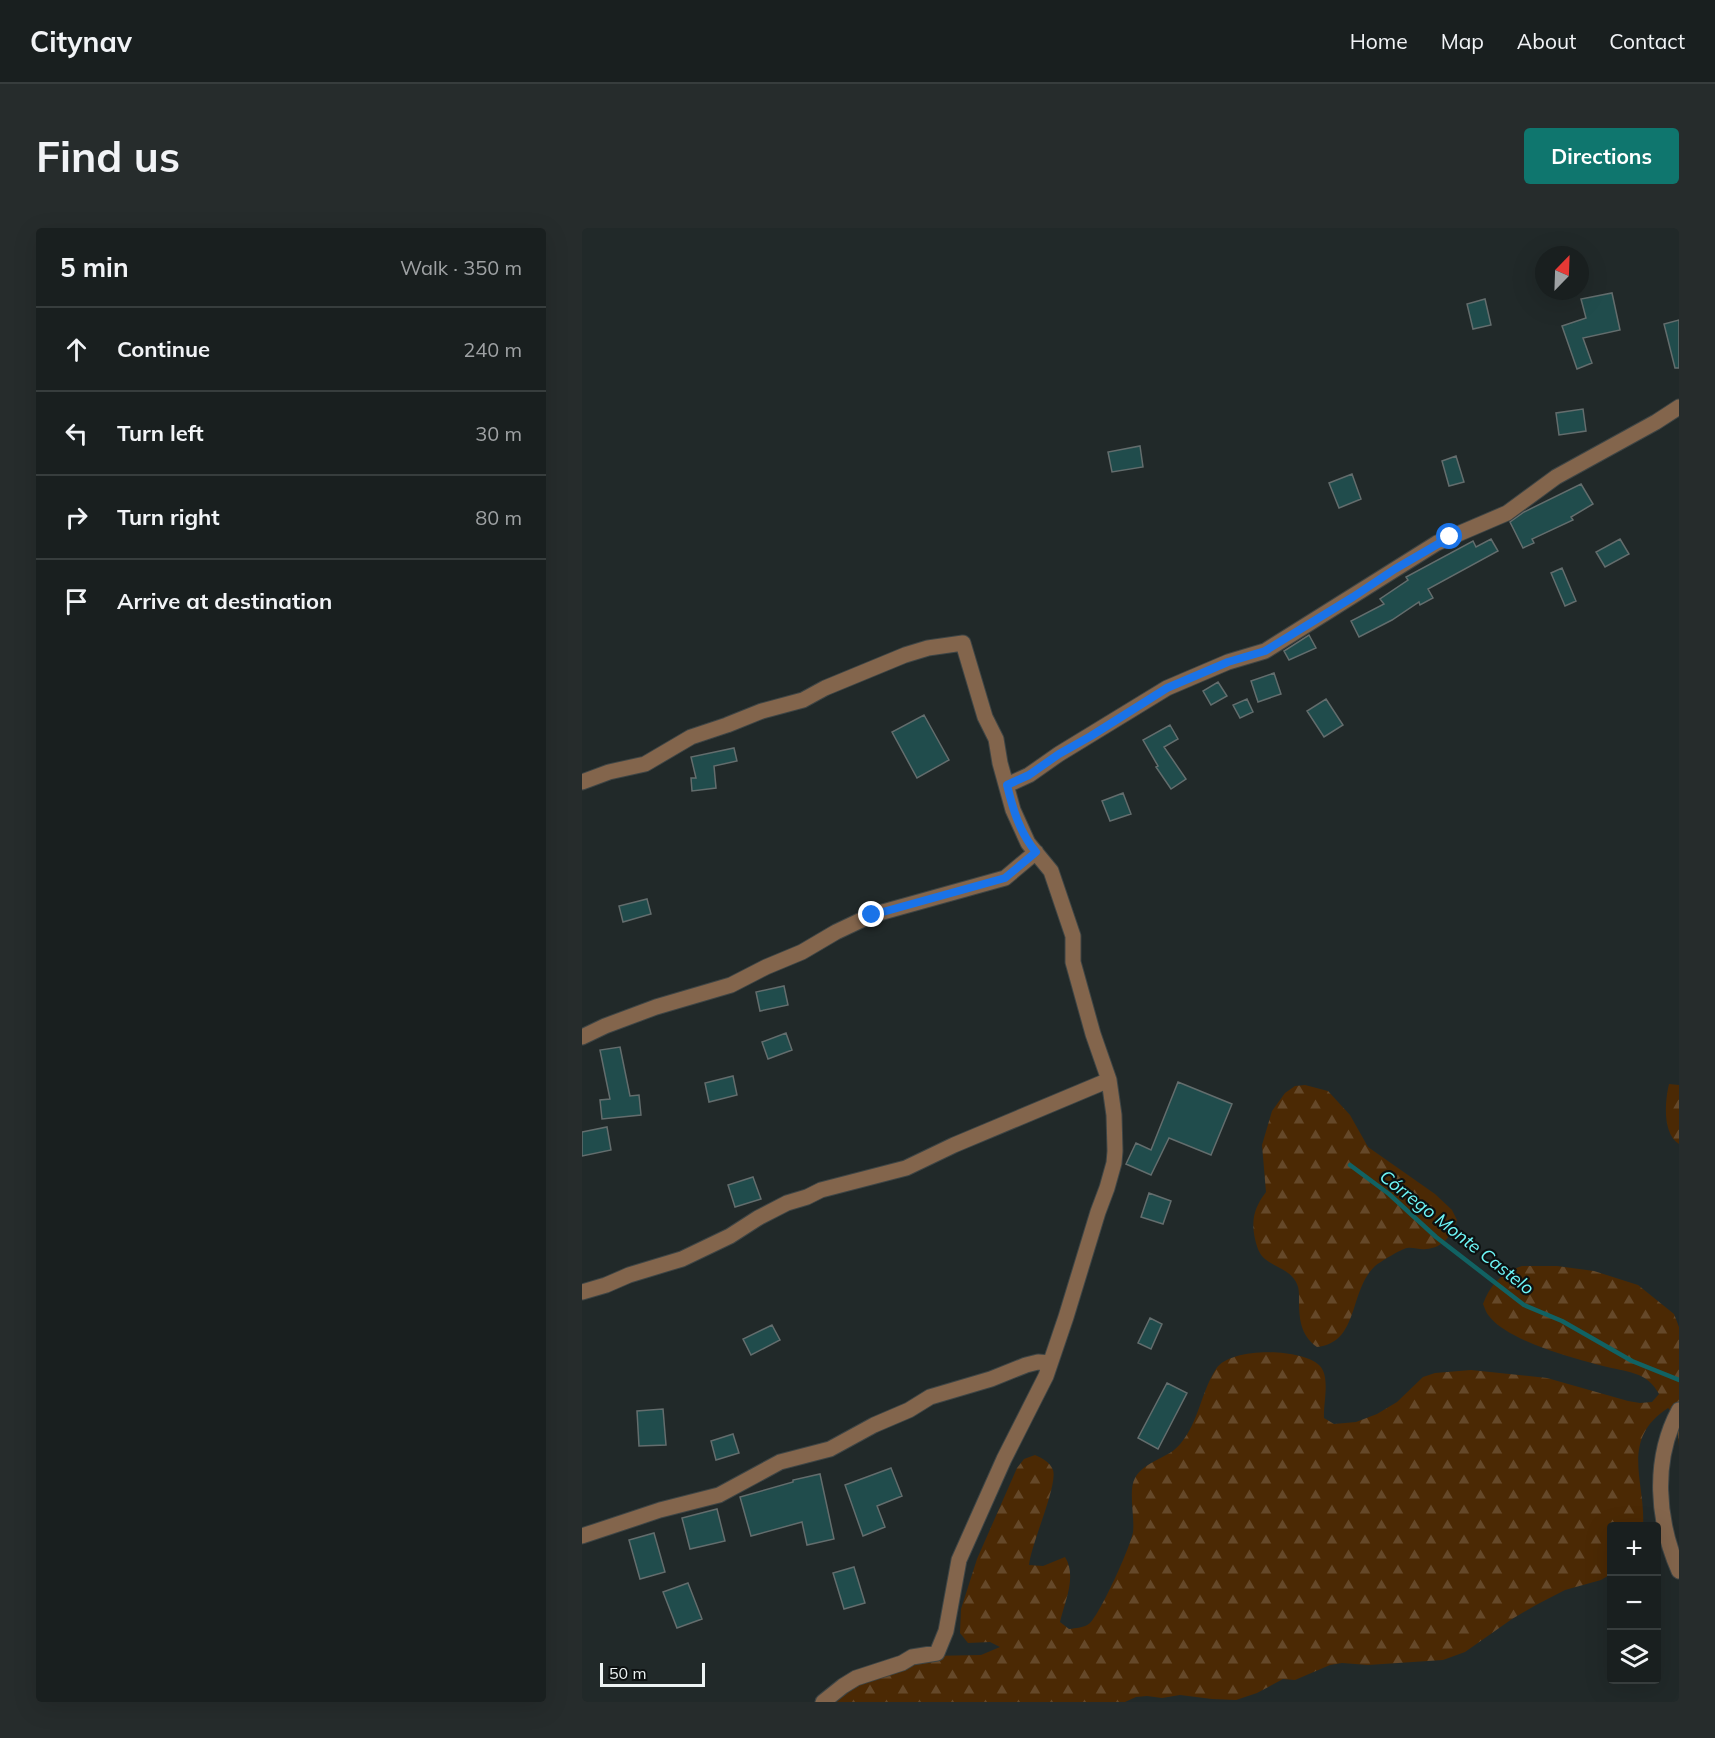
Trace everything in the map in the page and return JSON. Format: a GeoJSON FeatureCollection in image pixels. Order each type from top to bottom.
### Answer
{"type":"FeatureCollection","features":[{"type":"Feature","properties":{"kind":"street"},"geometry":{"type":"LineString","coordinates":[[1007,785],[1029,775],[1167,688],[1228,662],[1265,651],[1437,543],[1507,513],[1556,477],[1656,423],[1679,407]]}},
{"type":"Feature","properties":{"kind":"street"},"geometry":{"type":"LineString","coordinates":[[582,782],[609,772],[645,764],[691,737],[762,711],[803,700],[831,685],[904,655],[928,648],[963,643],[986,717],[996,739],[1020,827],[1028,843],[1051,871],[1073,936],[1073,962],[1093,1034],[1109,1080],[1114,1116],[1114,1163],[1066,1317],[1041,1387],[1004,1459],[959,1560],[946,1631],[937,1653],[912,1657],[902,1663],[856,1678],[823,1702]]}},
{"type":"Feature","properties":{"kind":"street"},"geometry":{"type":"LineString","coordinates":[[582,1037],[656,1007],[730,985],[778,961],[802,952],[872,915],[1005,878],[1036,852]]}},
{"type":"Feature","properties":{"kind":"street"},"geometry":{"type":"LineString","coordinates":[[582,1292],[682,1259],[730,1236],[787,1203],[821,1190],[906,1168],[954,1145],[1109,1080]]}},
{"type":"Feature","properties":{"kind":"street"},"geometry":{"type":"LineString","coordinates":[[582,1536],[660,1510],[719,1495],[780,1462],[830,1449],[874,1425],[909,1410],[930,1397],[991,1379],[1026,1365],[1038,1362],[1050,1363]]}},
{"type":"Feature","properties":{"kind":"street"},"geometry":{"type":"LineString","coordinates":[[1679,1410],[1673,1420],[1661,1465],[1661,1508],[1670,1551],[1679,1571]]}},
{"type":"Feature","properties":{"kind":"green space"},"geometry":{"type":"Polygon","coordinates":[[[1669,1084],[1679,1085],[1679,1144],[1667,1125],[1666,1099],[1669,1084]]]}},
{"type":"Feature","properties":{"kind":"green space"},"geometry":{"type":"Polygon","coordinates":[[[1305,1085],[1328,1091],[1350,1115],[1368,1147],[1435,1194],[1452,1210],[1457,1220],[1449,1236],[1437,1246],[1424,1249],[1404,1249],[1375,1266],[1361,1289],[1347,1326],[1340,1336],[1331,1343],[1317,1347],[1307,1337],[1302,1326],[1297,1284],[1291,1275],[1261,1255],[1253,1226],[1254,1214],[1266,1192],[1262,1145],[1272,1111],[1285,1093],[1295,1086],[1305,1085]]]}},
{"type":"Feature","properties":{"kind":"green space"},"geometry":{"type":"Polygon","coordinates":[[[1522,1266],[1557,1266],[1594,1271],[1638,1285],[1674,1314],[1679,1327],[1679,1447],[1677,1417],[1668,1408],[1653,1420],[1639,1448],[1643,1522],[1607,1522],[1607,1576],[1565,1590],[1512,1619],[1465,1652],[1443,1660],[1330,1665],[1295,1680],[1283,1679],[1257,1693],[1236,1700],[1180,1695],[1162,1698],[1136,1697],[1125,1702],[834,1702],[851,1684],[929,1656],[981,1655],[1000,1647],[990,1642],[968,1643],[960,1633],[961,1609],[977,1559],[1017,1468],[1024,1459],[1035,1455],[1050,1465],[1053,1478],[1029,1565],[1043,1566],[1065,1557],[1070,1580],[1060,1622],[1069,1629],[1083,1627],[1090,1623],[1107,1594],[1131,1540],[1133,1532],[1132,1490],[1135,1478],[1145,1467],[1170,1453],[1181,1443],[1192,1425],[1216,1369],[1235,1357],[1266,1352],[1282,1353],[1310,1359],[1319,1365],[1323,1370],[1326,1383],[1324,1418],[1334,1424],[1356,1422],[1377,1414],[1397,1402],[1423,1377],[1435,1373],[1471,1370],[1547,1378],[1640,1403],[1652,1402],[1659,1394],[1648,1381],[1628,1371],[1603,1366],[1542,1347],[1498,1325],[1486,1312],[1483,1304],[1494,1285],[1509,1272],[1522,1266]]]}},
{"type":"Feature","properties":{"kind":"building"},"geometry":{"type":"Polygon","coordinates":[[[1612,293],[1620,330],[1583,338],[1592,363],[1577,369],[1562,326],[1586,318],[1581,300],[1589,300],[1589,297],[1612,293]]]}},
{"type":"Feature","properties":{"kind":"building"},"geometry":{"type":"Polygon","coordinates":[[[1485,299],[1491,325],[1473,329],[1467,304],[1485,299]]]}},
{"type":"Feature","properties":{"kind":"building"},"geometry":{"type":"Polygon","coordinates":[[[1679,320],[1679,368],[1675,368],[1664,324],[1679,320]]]}},
{"type":"Feature","properties":{"kind":"building"},"geometry":{"type":"Polygon","coordinates":[[[1583,409],[1586,431],[1559,435],[1556,413],[1583,409]]]}},
{"type":"Feature","properties":{"kind":"building"},"geometry":{"type":"Polygon","coordinates":[[[1140,446],[1143,467],[1112,472],[1108,452],[1140,446]]]}},
{"type":"Feature","properties":{"kind":"building"},"geometry":{"type":"Polygon","coordinates":[[[1456,456],[1464,482],[1449,486],[1442,461],[1456,456]]]}},
{"type":"Feature","properties":{"kind":"building"},"geometry":{"type":"Polygon","coordinates":[[[1352,474],[1361,499],[1339,508],[1329,483],[1352,474]]]}},
{"type":"Feature","properties":{"kind":"building"},"geometry":{"type":"Polygon","coordinates":[[[1581,484],[1593,504],[1571,517],[1573,520],[1532,539],[1534,543],[1523,548],[1510,522],[1524,512],[1581,484]]]}},
{"type":"Feature","properties":{"kind":"building"},"geometry":{"type":"Polygon","coordinates":[[[1491,539],[1498,551],[1428,589],[1433,598],[1420,605],[1419,602],[1392,620],[1359,637],[1351,621],[1384,604],[1380,599],[1408,580],[1406,577],[1473,541],[1476,547],[1491,539]]]}},
{"type":"Feature","properties":{"kind":"building"},"geometry":{"type":"Polygon","coordinates":[[[1620,539],[1629,554],[1605,567],[1596,552],[1620,539]]]}},
{"type":"Feature","properties":{"kind":"building"},"geometry":{"type":"Polygon","coordinates":[[[1562,568],[1576,601],[1565,606],[1551,573],[1562,568]]]}},
{"type":"Feature","properties":{"kind":"building"},"geometry":{"type":"Polygon","coordinates":[[[1309,635],[1316,648],[1289,660],[1284,651],[1309,635]]]}},
{"type":"Feature","properties":{"kind":"building"},"geometry":{"type":"Polygon","coordinates":[[[1274,673],[1281,694],[1258,702],[1251,681],[1274,673]]]}},
{"type":"Feature","properties":{"kind":"building"},"geometry":{"type":"Polygon","coordinates":[[[1218,682],[1227,696],[1211,705],[1203,691],[1218,682]]]}},
{"type":"Feature","properties":{"kind":"building"},"geometry":{"type":"Polygon","coordinates":[[[1247,699],[1253,712],[1240,718],[1233,705],[1247,699]]]}},
{"type":"Feature","properties":{"kind":"building"},"geometry":{"type":"Polygon","coordinates":[[[1326,699],[1343,725],[1324,737],[1307,711],[1326,699]]]}},
{"type":"Feature","properties":{"kind":"building"},"geometry":{"type":"Polygon","coordinates":[[[924,715],[949,760],[917,778],[892,732],[924,715]]]}},
{"type":"Feature","properties":{"kind":"building"},"geometry":{"type":"Polygon","coordinates":[[[1170,725],[1178,739],[1164,747],[1186,779],[1171,789],[1156,767],[1158,766],[1143,740],[1170,725]]]}},
{"type":"Feature","properties":{"kind":"building"},"geometry":{"type":"Polygon","coordinates":[[[734,748],[737,761],[714,766],[716,788],[692,791],[691,778],[696,778],[691,757],[734,748]]]}},
{"type":"Feature","properties":{"kind":"building"},"geometry":{"type":"Polygon","coordinates":[[[1123,793],[1131,814],[1110,821],[1102,801],[1123,793]]]}},
{"type":"Feature","properties":{"kind":"building"},"geometry":{"type":"Polygon","coordinates":[[[647,899],[651,914],[623,922],[619,906],[647,899]]]}},
{"type":"Feature","properties":{"kind":"building"},"geometry":{"type":"Polygon","coordinates":[[[784,986],[788,1005],[760,1011],[756,992],[784,986]]]}},
{"type":"Feature","properties":{"kind":"building"},"geometry":{"type":"Polygon","coordinates":[[[786,1033],[792,1050],[768,1059],[762,1042],[786,1033]]]}},
{"type":"Feature","properties":{"kind":"building"},"geometry":{"type":"Polygon","coordinates":[[[620,1047],[630,1096],[639,1095],[641,1115],[602,1119],[600,1100],[610,1099],[600,1050],[620,1047]]]}},
{"type":"Feature","properties":{"kind":"building"},"geometry":{"type":"Polygon","coordinates":[[[733,1076],[737,1095],[709,1102],[705,1083],[733,1076]]]}},
{"type":"Feature","properties":{"kind":"building"},"geometry":{"type":"Polygon","coordinates":[[[1178,1082],[1232,1104],[1211,1155],[1169,1138],[1151,1175],[1126,1164],[1136,1143],[1151,1150],[1178,1082]]]}},
{"type":"Feature","properties":{"kind":"building"},"geometry":{"type":"Polygon","coordinates":[[[607,1127],[611,1150],[582,1156],[582,1132],[607,1127]]]}},
{"type":"Feature","properties":{"kind":"building"},"geometry":{"type":"Polygon","coordinates":[[[753,1177],[761,1199],[735,1207],[728,1185],[753,1177]]]}},
{"type":"Feature","properties":{"kind":"building"},"geometry":{"type":"Polygon","coordinates":[[[1149,1193],[1171,1201],[1163,1224],[1141,1217],[1149,1193]]]}},
{"type":"Feature","properties":{"kind":"building"},"geometry":{"type":"Polygon","coordinates":[[[1150,1318],[1162,1324],[1151,1349],[1138,1343],[1150,1318]]]}},
{"type":"Feature","properties":{"kind":"building"},"geometry":{"type":"Polygon","coordinates":[[[772,1325],[780,1340],[751,1355],[743,1339],[772,1325]]]}},
{"type":"Feature","properties":{"kind":"building"},"geometry":{"type":"Polygon","coordinates":[[[1167,1383],[1187,1393],[1158,1449],[1138,1438],[1167,1383]]]}},
{"type":"Feature","properties":{"kind":"building"},"geometry":{"type":"Polygon","coordinates":[[[663,1409],[666,1445],[639,1446],[637,1411],[663,1409]]]}},
{"type":"Feature","properties":{"kind":"building"},"geometry":{"type":"Polygon","coordinates":[[[733,1434],[739,1453],[716,1460],[711,1441],[733,1434]]]}},
{"type":"Feature","properties":{"kind":"building"},"geometry":{"type":"Polygon","coordinates":[[[891,1468],[902,1496],[877,1506],[885,1527],[863,1536],[845,1485],[891,1468]]]}},
{"type":"Feature","properties":{"kind":"building"},"geometry":{"type":"Polygon","coordinates":[[[820,1474],[834,1539],[807,1545],[802,1522],[751,1536],[740,1497],[820,1474]]]}},
{"type":"Feature","properties":{"kind":"building"},"geometry":{"type":"Polygon","coordinates":[[[717,1509],[725,1541],[690,1549],[682,1518],[717,1509]]]}},
{"type":"Feature","properties":{"kind":"building"},"geometry":{"type":"Polygon","coordinates":[[[654,1533],[665,1572],[640,1579],[629,1540],[654,1533]]]}},
{"type":"Feature","properties":{"kind":"building"},"geometry":{"type":"Polygon","coordinates":[[[854,1567],[865,1603],[844,1609],[833,1573],[854,1567]]]}},
{"type":"Feature","properties":{"kind":"building"},"geometry":{"type":"Polygon","coordinates":[[[688,1583],[702,1619],[677,1628],[663,1592],[688,1583]]]}},
{"type":"Feature","properties":{"kind":"waterway","name":"Córrego Monte Castelo"},"geometry":{"type":"LineString","coordinates":[[1350,1165],[1389,1194],[1436,1237],[1524,1305],[1562,1321],[1632,1361],[1679,1380]]}},
{"type":"Feature","properties":{"kind":"route"},"geometry":{"type":"LineString","coordinates":[[872,915],[1005,878],[1036,852],[1028,843],[1017,821],[1007,785],[1029,775],[1070,747],[1167,688],[1228,662],[1265,651],[1450,537]]}}]}
